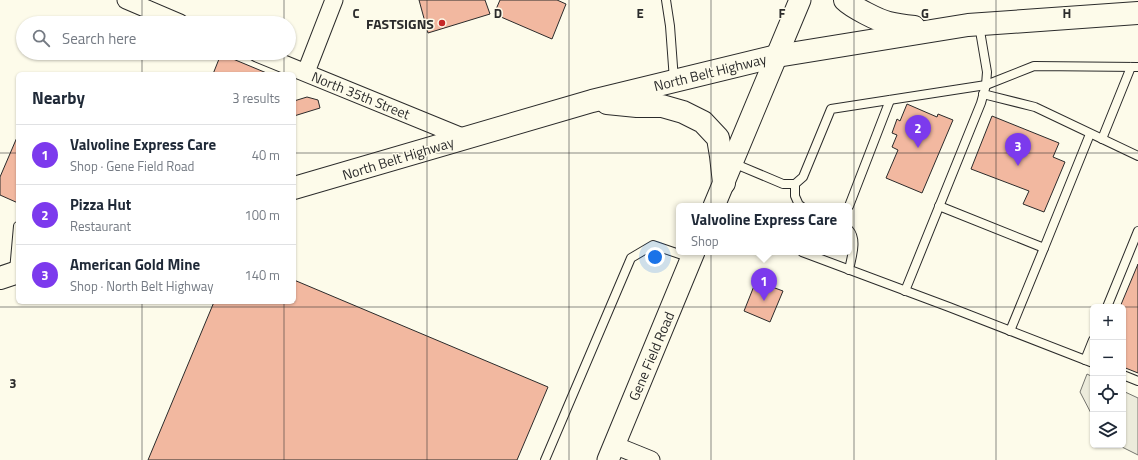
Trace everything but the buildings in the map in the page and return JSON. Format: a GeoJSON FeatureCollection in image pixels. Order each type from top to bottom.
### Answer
{"type":"FeatureCollection","features":[{"type":"Feature","properties":{"kind":"main road"},"geometry":{"type":"LineString","coordinates":[[845,0],[865,13],[888,23],[937,30]]}},
{"type":"Feature","properties":{"kind":"main road","name":"North Belt Highway"},"geometry":{"type":"LineString","coordinates":[[296,187],[592,101],[777,56],[968,25],[1138,14]]}},
{"type":"Feature","properties":{"kind":"main road"},"geometry":{"type":"LineString","coordinates":[[592,101],[637,106],[662,106],[683,112],[703,122],[718,138],[724,183]]}},
{"type":"Feature","properties":{"kind":"street"},"geometry":{"type":"LineString","coordinates":[[126,0],[164,16]]}},
{"type":"Feature","properties":{"kind":"street"},"geometry":{"type":"LineString","coordinates":[[306,72],[334,0]]}},
{"type":"Feature","properties":{"kind":"street"},"geometry":{"type":"LineString","coordinates":[[715,203],[800,0]]}},
{"type":"Feature","properties":{"kind":"street","name":"North 35th Street"},"geometry":{"type":"LineString","coordinates":[[275,60],[465,138]]}},
{"type":"Feature","properties":{"kind":"street","name":"Gene Field Road"},"geometry":{"type":"LineString","coordinates":[[611,452],[693,255]]}},
{"type":"Feature","properties":{"kind":"street"},"geometry":{"type":"LineString","coordinates":[[611,452],[651,460]]}},
{"type":"Feature","properties":{"kind":"lane"},"geometry":{"type":"LineString","coordinates":[[666,0],[670,26],[674,81]]}},
{"type":"Feature","properties":{"kind":"lane"},"geometry":{"type":"LineString","coordinates":[[905,291],[981,103],[986,85],[987,72],[979,24]]}},
{"type":"Feature","properties":{"kind":"lane"},"geometry":{"type":"LineString","coordinates":[[732,163],[783,184],[795,184],[803,177],[831,109],[986,85],[1034,66],[1134,67],[1102,139]]}},
{"type":"Feature","properties":{"kind":"lane"},"geometry":{"type":"LineString","coordinates":[[983,94],[1034,107],[1138,156]]}},
{"type":"Feature","properties":{"kind":"lane"},"geometry":{"type":"LineString","coordinates":[[850,203],[890,100]]}},
{"type":"Feature","properties":{"kind":"lane"},"geometry":{"type":"LineString","coordinates":[[1010,331],[1090,134]]}},
{"type":"Feature","properties":{"kind":"lane"},"geometry":{"type":"LineString","coordinates":[[795,184],[794,196],[798,203]]}},
{"type":"Feature","properties":{"kind":"lane"},"geometry":{"type":"LineString","coordinates":[[939,206],[1044,248]]}},
{"type":"Feature","properties":{"kind":"lane"},"geometry":{"type":"LineString","coordinates":[[1108,304],[1138,231]]}},
{"type":"Feature","properties":{"kind":"lane"},"geometry":{"type":"LineString","coordinates":[[852,233],[852,253]]}},
{"type":"Feature","properties":{"kind":"lane"},"geometry":{"type":"LineString","coordinates":[[11,275],[16,240]]}},
{"type":"Feature","properties":{"kind":"lane"},"geometry":{"type":"LineString","coordinates":[[545,460],[631,258],[653,245],[676,251]]}},
{"type":"Feature","properties":{"kind":"lane"},"geometry":{"type":"LineString","coordinates":[[810,255],[1089,361]]}},
{"type":"Feature","properties":{"kind":"lane"},"geometry":{"type":"LineString","coordinates":[[849,270],[852,255]]}},
{"type":"Feature","properties":{"kind":"lane"},"geometry":{"type":"LineString","coordinates":[[1126,376],[1138,381]]}},
{"type":"Feature","properties":{"kind":"shaded area"},"geometry":{"type":"Polygon","coordinates":[[[1087,374],[1090,376],[1090,411],[1080,392],[1087,374]]]}},
{"type":"Feature","properties":{"kind":"shaded area"},"geometry":{"type":"Polygon","coordinates":[[[1126,392],[1138,398],[1138,455],[1124,448],[1126,448],[1126,392]]]}},
{"type":"Feature","properties":{"kind":"place","name":"FASTSIGNS"},"geometry":{"type":"Point","coordinates":[442,23]}},
{"type":"Feature","properties":{"kind":"place","name":"Pizza Hut"},"geometry":{"type":"Point","coordinates":[918,148]}},
{"type":"Feature","properties":{"kind":"place","name":"American Gold Mine"},"geometry":{"type":"Point","coordinates":[1018,166]}},
{"type":"Feature","properties":{"kind":"place","name":"Valvoline Express Care"},"geometry":{"type":"Point","coordinates":[764,301]}}]}
